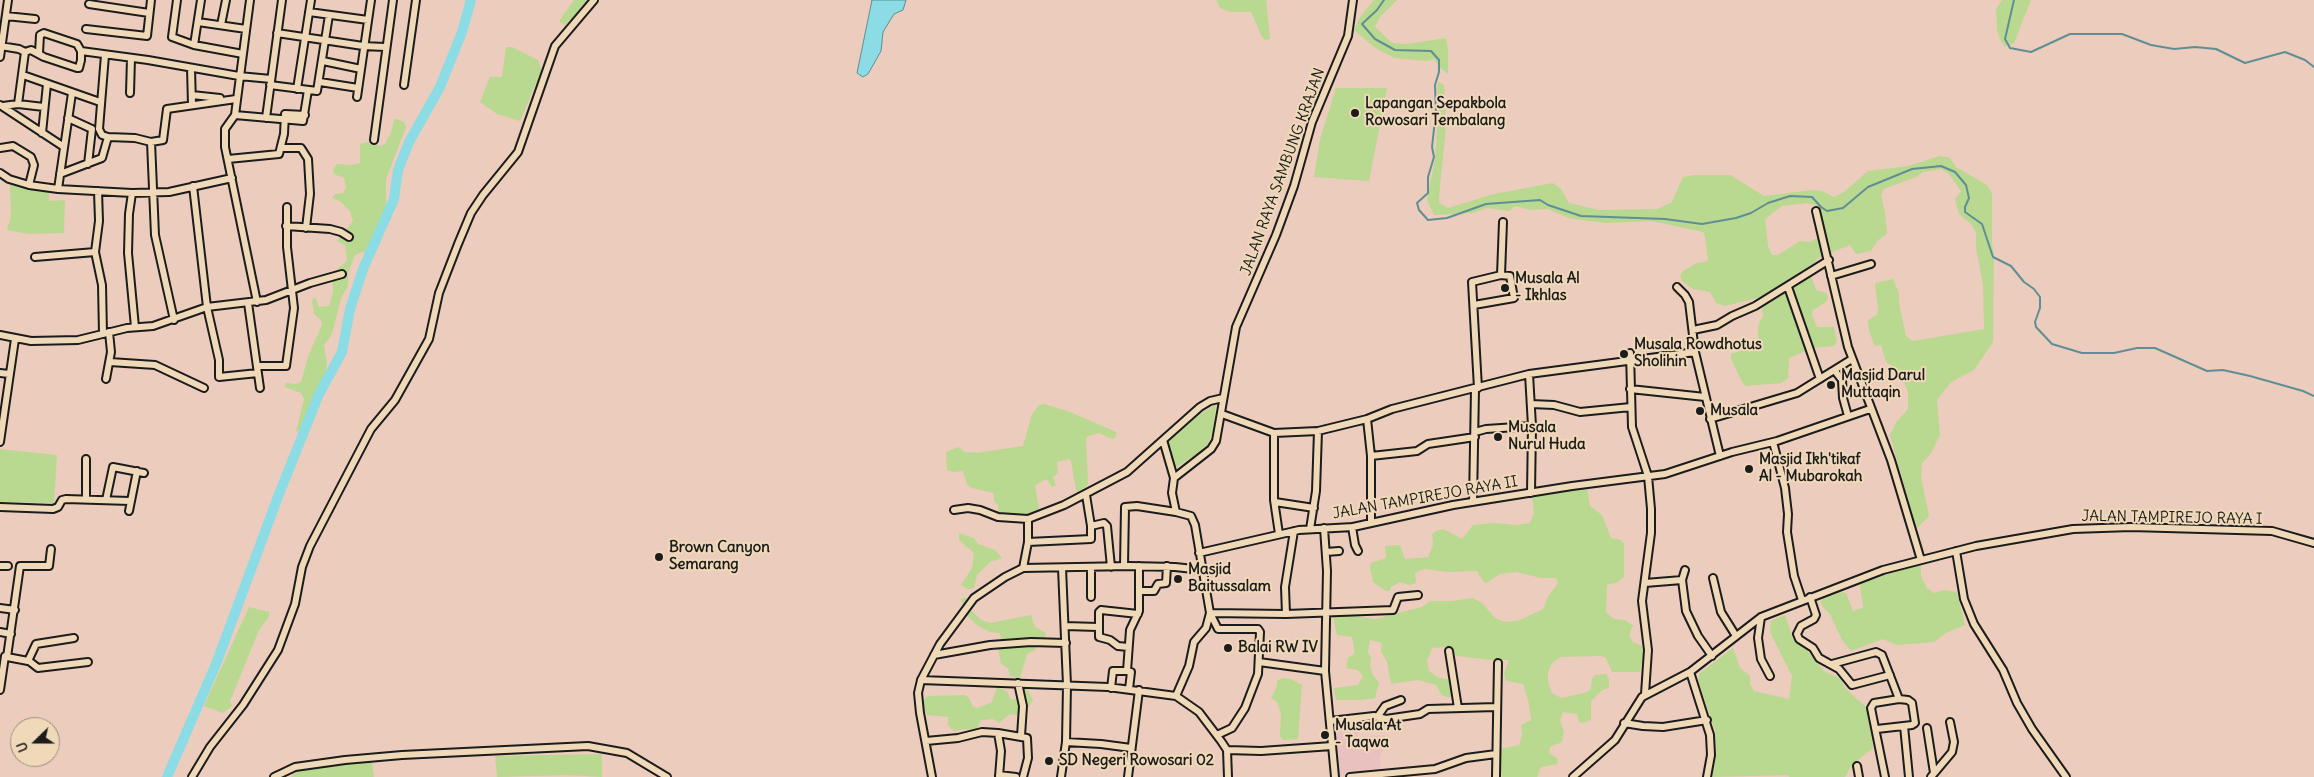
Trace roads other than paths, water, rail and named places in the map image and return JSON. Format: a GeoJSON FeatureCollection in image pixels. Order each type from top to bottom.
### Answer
{"type":"FeatureCollection","features":[{"type":"Feature","properties":{"kind":"street"},"geometry":{"type":"LineString","coordinates":[[0,57],[8,0]]}},
{"type":"Feature","properties":{"kind":"street"},"geometry":{"type":"LineString","coordinates":[[86,29],[147,36],[151,0]]}},
{"type":"Feature","properties":{"kind":"street"},"geometry":{"type":"LineString","coordinates":[[177,0],[171,36],[194,45],[243,54]]}},
{"type":"Feature","properties":{"kind":"street"},"geometry":{"type":"LineString","coordinates":[[194,45],[202,0]]}},
{"type":"Feature","properties":{"kind":"street"},"geometry":{"type":"LineString","coordinates":[[222,25],[226,0]]}},
{"type":"Feature","properties":{"kind":"street"},"geometry":{"type":"LineString","coordinates":[[250,0],[243,54],[234,100],[236,115],[225,129],[224,144],[258,302]]}},
{"type":"Feature","properties":{"kind":"street"},"geometry":{"type":"LineString","coordinates":[[266,118],[282,0]]}},
{"type":"Feature","properties":{"kind":"street"},"geometry":{"type":"LineString","coordinates":[[296,88],[311,0]]}},
{"type":"Feature","properties":{"kind":"street"},"geometry":{"type":"LineString","coordinates":[[357,97],[371,0]]}},
{"type":"Feature","properties":{"kind":"street"},"geometry":{"type":"LineString","coordinates":[[374,140],[385,47],[393,0]]}},
{"type":"Feature","properties":{"kind":"street"},"geometry":{"type":"LineString","coordinates":[[404,85],[416,0]]}},
{"type":"Feature","properties":{"kind":"street"},"geometry":{"type":"LineString","coordinates":[[192,777],[210,748],[243,705],[278,650],[295,604],[302,567],[310,546],[370,429],[395,400],[429,339],[439,293],[458,244],[472,213],[483,195],[518,152],[555,46],[594,0]]}},
{"type":"Feature","properties":{"kind":"street","name":"JALAN RAYA SAMBUNG KRAJAN"},"geometry":{"type":"LineString","coordinates":[[1174,478],[1214,445],[1219,431],[1236,327],[1276,235],[1294,186],[1312,122],[1348,36],[1353,0]]}},
{"type":"Feature","properties":{"kind":"street"},"geometry":{"type":"LineString","coordinates":[[88,4],[149,13]]}},
{"type":"Feature","properties":{"kind":"street"},"geometry":{"type":"LineString","coordinates":[[310,12],[368,20]]}},
{"type":"Feature","properties":{"kind":"street"},"geometry":{"type":"LineString","coordinates":[[81,51],[239,76],[317,92],[329,14]]}},
{"type":"Feature","properties":{"kind":"street"},"geometry":{"type":"LineString","coordinates":[[6,16],[34,19]]}},
{"type":"Feature","properties":{"kind":"street"},"geometry":{"type":"LineString","coordinates":[[198,22],[246,28]]}},
{"type":"Feature","properties":{"kind":"street"},"geometry":{"type":"LineString","coordinates":[[1,46],[25,52],[31,50],[44,57],[79,68],[81,51],[77,44],[42,33],[40,35],[39,53]]}},
{"type":"Feature","properties":{"kind":"street"},"geometry":{"type":"LineString","coordinates":[[277,33],[363,46],[385,47]]}},
{"type":"Feature","properties":{"kind":"street"},"geometry":{"type":"LineString","coordinates":[[18,104],[25,52]]}},
{"type":"Feature","properties":{"kind":"street"},"geometry":{"type":"LineString","coordinates":[[88,164],[100,102],[105,55]]}},
{"type":"Feature","properties":{"kind":"street"},"geometry":{"type":"LineString","coordinates":[[130,93],[131,58]]}},
{"type":"Feature","properties":{"kind":"street"},"geometry":{"type":"LineString","coordinates":[[323,61],[360,69]]}},
{"type":"Feature","properties":{"kind":"street"},"geometry":{"type":"LineString","coordinates":[[192,68],[192,104]]}},
{"type":"Feature","properties":{"kind":"street"},"geometry":{"type":"LineString","coordinates":[[23,75],[100,102]]}},
{"type":"Feature","properties":{"kind":"street"},"geometry":{"type":"LineString","coordinates":[[320,82],[358,88]]}},
{"type":"Feature","properties":{"kind":"street"},"geometry":{"type":"LineString","coordinates":[[42,133],[47,84]]}},
{"type":"Feature","properties":{"kind":"street"},"geometry":{"type":"LineString","coordinates":[[228,159],[276,156],[280,153],[286,114],[305,116],[308,90]]}},
{"type":"Feature","properties":{"kind":"street"},"geometry":{"type":"LineString","coordinates":[[58,189],[72,93]]}},
{"type":"Feature","properties":{"kind":"street"},"geometry":{"type":"LineString","coordinates":[[192,95],[234,100]]}},
{"type":"Feature","properties":{"kind":"street"},"geometry":{"type":"LineString","coordinates":[[68,118],[95,129],[108,137],[135,138],[151,142],[165,138],[167,109],[192,104],[234,100]]}},
{"type":"Feature","properties":{"kind":"street"},"geometry":{"type":"LineString","coordinates":[[1,105],[18,104],[44,107]]}},
{"type":"Feature","properties":{"kind":"street"},"geometry":{"type":"LineString","coordinates":[[1,105],[64,147]]}},
{"type":"Feature","properties":{"kind":"street"},"geometry":{"type":"LineString","coordinates":[[236,115],[285,120]]}},
{"type":"Feature","properties":{"kind":"street"},"geometry":{"type":"LineString","coordinates":[[60,174],[102,158],[108,137]]}},
{"type":"Feature","properties":{"kind":"street"},"geometry":{"type":"LineString","coordinates":[[151,142],[156,235],[174,320]]}},
{"type":"Feature","properties":{"kind":"street"},"geometry":{"type":"LineString","coordinates":[[0,148],[12,146],[31,157],[34,165],[29,185]]}},
{"type":"Feature","properties":{"kind":"street"},"geometry":{"type":"LineString","coordinates":[[281,148],[301,148],[308,159],[310,194],[306,228]]}},
{"type":"Feature","properties":{"kind":"street"},"geometry":{"type":"LineString","coordinates":[[0,173],[9,179],[29,185],[58,189],[132,193],[169,192],[232,178]]}},
{"type":"Feature","properties":{"kind":"street"},"geometry":{"type":"LineString","coordinates":[[193,186],[207,307],[219,360],[219,377],[258,369],[286,366],[292,327],[293,290],[286,226],[286,207]]}},
{"type":"Feature","properties":{"kind":"street"},"geometry":{"type":"LineString","coordinates":[[98,191],[99,221],[95,252],[102,285],[110,362],[106,379]]}},
{"type":"Feature","properties":{"kind":"street"},"geometry":{"type":"LineString","coordinates":[[132,193],[129,214],[128,253],[135,327]]}},
{"type":"Feature","properties":{"kind":"street"},"geometry":{"type":"LineString","coordinates":[[1816,210],[1852,359],[1891,460],[1921,560]]}},
{"type":"Feature","properties":{"kind":"street"},"geometry":{"type":"LineString","coordinates":[[1501,275],[1503,222]]}},
{"type":"Feature","properties":{"kind":"street"},"geometry":{"type":"LineString","coordinates":[[286,226],[330,229],[342,232],[350,237]]}},
{"type":"Feature","properties":{"kind":"street"},"geometry":{"type":"LineString","coordinates":[[35,257],[95,252]]}},
{"type":"Feature","properties":{"kind":"street"},"geometry":{"type":"LineString","coordinates":[[1693,330],[1717,325],[1788,287],[1829,260]]}},
{"type":"Feature","properties":{"kind":"street"},"geometry":{"type":"LineString","coordinates":[[1832,276],[1871,264]]}},
{"type":"Feature","properties":{"kind":"street"},"geometry":{"type":"LineString","coordinates":[[0,335],[15,339],[58,342],[135,327],[152,326],[174,320],[207,307],[258,302],[310,283],[342,274]]}},
{"type":"Feature","properties":{"kind":"street"},"geometry":{"type":"LineString","coordinates":[[1473,502],[1477,388],[1472,282],[1501,275],[1510,276],[1514,298],[1474,305]]}},
{"type":"Feature","properties":{"kind":"street"},"geometry":{"type":"LineString","coordinates":[[1678,287],[1688,298],[1695,352],[1720,456]]}},
{"type":"Feature","properties":{"kind":"street"},"geometry":{"type":"LineString","coordinates":[[1788,287],[1820,379]]}},
{"type":"Feature","properties":{"kind":"street"},"geometry":{"type":"LineString","coordinates":[[248,303],[260,388]]}},
{"type":"Feature","properties":{"kind":"street"},"geometry":{"type":"LineString","coordinates":[[0,442],[15,339]]}},
{"type":"Feature","properties":{"kind":"street"},"geometry":{"type":"LineString","coordinates":[[1222,413],[1274,433],[1318,431],[1366,419],[1392,409],[1529,374],[1695,352]]}},
{"type":"Feature","properties":{"kind":"street"},"geometry":{"type":"LineString","coordinates":[[1573,777],[1615,740],[1636,702],[1645,694],[1648,650],[1642,601],[1650,533],[1648,476],[1636,442],[1631,407],[1630,353]]}},
{"type":"Feature","properties":{"kind":"street"},"geometry":{"type":"LineString","coordinates":[[1710,419],[1780,400],[1798,393],[1852,359]]}},
{"type":"Feature","properties":{"kind":"street"},"geometry":{"type":"LineString","coordinates":[[110,362],[155,365],[204,388]]}},
{"type":"Feature","properties":{"kind":"street"},"geometry":{"type":"LineString","coordinates":[[1835,371],[1842,380],[1843,398],[1848,416]]}},
{"type":"Feature","properties":{"kind":"street"},"geometry":{"type":"LineString","coordinates":[[0,373],[9,374]]}},
{"type":"Feature","properties":{"kind":"street"},"geometry":{"type":"LineString","coordinates":[[1529,374],[1532,426],[1531,493]]}},
{"type":"Feature","properties":{"kind":"street"},"geometry":{"type":"LineString","coordinates":[[1630,389],[1705,397]]}},
{"type":"Feature","properties":{"kind":"street"},"geometry":{"type":"LineString","coordinates":[[954,510],[968,508],[998,516],[1028,519],[1086,494],[1127,472],[1206,403],[1224,398]]}},
{"type":"Feature","properties":{"kind":"street"},"geometry":{"type":"LineString","coordinates":[[1531,404],[1554,405],[1580,412],[1631,407]]}},
{"type":"Feature","properties":{"kind":"street","name":"JALAN TAMPIREJO RAYA II"},"geometry":{"type":"LineString","coordinates":[[1199,553],[1294,531],[1352,527],[1473,502],[1676,471],[1720,456],[1773,442],[1870,409]]}},
{"type":"Feature","properties":{"kind":"street"},"geometry":{"type":"LineString","coordinates":[[1366,419],[1371,456],[1371,523]]}},
{"type":"Feature","properties":{"kind":"street"},"geometry":{"type":"LineString","coordinates":[[1371,456],[1417,451],[1428,444],[1475,435],[1486,429],[1532,426]]}},
{"type":"Feature","properties":{"kind":"street"},"geometry":{"type":"LineString","coordinates":[[1310,529],[1314,508],[1318,431]]}},
{"type":"Feature","properties":{"kind":"street"},"geometry":{"type":"LineString","coordinates":[[1274,433],[1274,502],[1279,534]]}},
{"type":"Feature","properties":{"kind":"street"},"geometry":{"type":"LineString","coordinates":[[1163,440],[1174,478],[1172,493],[1176,512]]}},
{"type":"Feature","properties":{"kind":"street"},"geometry":{"type":"LineString","coordinates":[[1773,442],[1785,488],[1788,514],[1787,532],[1794,576],[1802,600]]}},
{"type":"Feature","properties":{"kind":"street"},"geometry":{"type":"LineString","coordinates":[[86,459],[86,499]]}},
{"type":"Feature","properties":{"kind":"street"},"geometry":{"type":"LineString","coordinates":[[106,500],[113,467],[141,472],[130,501],[129,512]]}},
{"type":"Feature","properties":{"kind":"street"},"geometry":{"type":"LineString","coordinates":[[1028,542],[1091,539],[1086,494]]}},
{"type":"Feature","properties":{"kind":"street"},"geometry":{"type":"LineString","coordinates":[[0,507],[52,509],[58,507],[64,499],[130,501]]}},
{"type":"Feature","properties":{"kind":"street"},"geometry":{"type":"LineString","coordinates":[[1274,502],[1314,508]]}},
{"type":"Feature","properties":{"kind":"street"},"geometry":{"type":"LineString","coordinates":[[1124,566],[1125,507],[1137,506],[1191,516],[1210,613],[1218,629],[1259,630],[1259,662],[1256,682],[1241,716],[1232,728],[1217,735]]}},
{"type":"Feature","properties":{"kind":"street"},"geometry":{"type":"LineString","coordinates":[[1023,568],[1028,542],[1028,519]]}},
{"type":"Feature","properties":{"kind":"street"},"geometry":{"type":"LineString","coordinates":[[1091,526],[1107,525],[1111,567]]}},
{"type":"Feature","properties":{"kind":"street"},"geometry":{"type":"LineString","coordinates":[[1352,527],[1358,551]]}},
{"type":"Feature","properties":{"kind":"street","name":"JALAN TAMPIREJO RAYA I"},"geometry":{"type":"LineString","coordinates":[[1645,694],[1690,672],[1761,616],[1883,570],[1956,551],[2073,529],[2131,527],[2272,532],[2314,543]]}},
{"type":"Feature","properties":{"kind":"street"},"geometry":{"type":"LineString","coordinates":[[1324,528],[1326,552],[1326,671],[1335,777]]}},
{"type":"Feature","properties":{"kind":"street"},"geometry":{"type":"LineString","coordinates":[[1286,614],[1285,587],[1294,531]]}},
{"type":"Feature","properties":{"kind":"street"},"geometry":{"type":"LineString","coordinates":[[0,690],[4,656],[11,634],[15,610],[20,566],[49,566],[51,549]]}},
{"type":"Feature","properties":{"kind":"street"},"geometry":{"type":"LineString","coordinates":[[1326,552],[1339,551]]}},
{"type":"Feature","properties":{"kind":"street"},"geometry":{"type":"LineString","coordinates":[[1956,551],[1964,599],[1974,624],[2003,670],[2010,690],[2032,729],[2066,777]]}},
{"type":"Feature","properties":{"kind":"street"},"geometry":{"type":"LineString","coordinates":[[0,566],[8,566]]}},
{"type":"Feature","properties":{"kind":"street"},"geometry":{"type":"LineString","coordinates":[[1127,671],[1130,630],[1138,614],[1139,566]]}},
{"type":"Feature","properties":{"kind":"street"},"geometry":{"type":"LineString","coordinates":[[932,777],[918,694],[921,680],[934,655],[974,598],[1005,577],[1023,568],[1167,566],[1203,570]]}},
{"type":"Feature","properties":{"kind":"street"},"geometry":{"type":"LineString","coordinates":[[1139,591],[1154,592],[1158,584],[1166,583],[1167,566]]}},
{"type":"Feature","properties":{"kind":"street"},"geometry":{"type":"LineString","coordinates":[[1061,777],[1066,742],[1067,686],[1062,568]]}},
{"type":"Feature","properties":{"kind":"street"},"geometry":{"type":"LineString","coordinates":[[1091,568],[1091,597]]}},
{"type":"Feature","properties":{"kind":"street"},"geometry":{"type":"LineString","coordinates":[[1685,570],[1682,580],[1683,598],[1688,618],[1712,656]]}},
{"type":"Feature","properties":{"kind":"street"},"geometry":{"type":"LineString","coordinates":[[1713,578],[1721,612],[1736,636]]}},
{"type":"Feature","properties":{"kind":"street"},"geometry":{"type":"LineString","coordinates":[[1645,583],[1682,580]]}},
{"type":"Feature","properties":{"kind":"street"},"geometry":{"type":"LineString","coordinates":[[1210,613],[1286,614],[1392,610],[1398,597],[1418,595]]}},
{"type":"Feature","properties":{"kind":"street"},"geometry":{"type":"LineString","coordinates":[[1810,597],[1816,615],[1814,619],[1801,626],[1797,634],[1799,639],[1813,648],[1822,661],[1832,664],[1842,672],[1852,685],[1890,676]]}},
{"type":"Feature","properties":{"kind":"street"},"geometry":{"type":"LineString","coordinates":[[0,608],[15,610]]}},
{"type":"Feature","properties":{"kind":"street"},"geometry":{"type":"LineString","coordinates":[[1128,647],[1118,646],[1110,640],[1100,638],[1098,627],[1100,610],[1138,614]]}},
{"type":"Feature","properties":{"kind":"street"},"geometry":{"type":"LineString","coordinates":[[1176,696],[1189,666],[1194,642],[1206,628],[1210,613]]}},
{"type":"Feature","properties":{"kind":"street"},"geometry":{"type":"LineString","coordinates":[[1761,616],[1758,638],[1761,659],[1770,676]]}},
{"type":"Feature","properties":{"kind":"street"},"geometry":{"type":"LineString","coordinates":[[1064,626],[1098,627]]}},
{"type":"Feature","properties":{"kind":"street"},"geometry":{"type":"LineString","coordinates":[[0,632],[11,634]]}},
{"type":"Feature","properties":{"kind":"street"},"geometry":{"type":"LineString","coordinates":[[29,661],[36,644],[74,638]]}},
{"type":"Feature","properties":{"kind":"street"},"geometry":{"type":"LineString","coordinates":[[934,655],[990,645],[1031,642],[1066,643]]}},
{"type":"Feature","properties":{"kind":"street"},"geometry":{"type":"LineString","coordinates":[[1449,651],[1458,708]]}},
{"type":"Feature","properties":{"kind":"street"},"geometry":{"type":"LineString","coordinates":[[1832,664],[1878,652],[1882,655],[1899,699]]}},
{"type":"Feature","properties":{"kind":"street"},"geometry":{"type":"LineString","coordinates":[[4,656],[29,661],[38,668],[88,662]]}},
{"type":"Feature","properties":{"kind":"street"},"geometry":{"type":"LineString","coordinates":[[1259,662],[1326,671]]}},
{"type":"Feature","properties":{"kind":"street"},"geometry":{"type":"LineString","coordinates":[[1496,777],[1498,663]]}},
{"type":"Feature","properties":{"kind":"street"},"geometry":{"type":"LineString","coordinates":[[1111,688],[1113,671],[1127,671],[1131,672],[1129,690]]}},
{"type":"Feature","properties":{"kind":"street"},"geometry":{"type":"LineString","coordinates":[[1690,672],[1706,720],[1711,755],[1707,777]]}},
{"type":"Feature","properties":{"kind":"street"},"geometry":{"type":"LineString","coordinates":[[921,680],[1111,688],[1176,696],[1199,712],[1227,750],[1228,777]]}},
{"type":"Feature","properties":{"kind":"street"},"geometry":{"type":"LineString","coordinates":[[1018,683],[1023,706],[1021,736]]}},
{"type":"Feature","properties":{"kind":"street"},"geometry":{"type":"LineString","coordinates":[[1128,777],[1130,748],[1139,690]]}},
{"type":"Feature","properties":{"kind":"street"},"geometry":{"type":"LineString","coordinates":[[1877,729],[1915,723],[1912,703],[1908,700],[1899,699],[1873,704],[1871,708],[1877,729],[1885,777]]}},
{"type":"Feature","properties":{"kind":"street"},"geometry":{"type":"LineString","coordinates":[[1378,716],[1385,706],[1401,700]]}},
{"type":"Feature","properties":{"kind":"street"},"geometry":{"type":"LineString","coordinates":[[1330,721],[1378,716],[1386,719],[1420,714],[1428,709],[1496,708]]}},
{"type":"Feature","properties":{"kind":"street"},"geometry":{"type":"LineString","coordinates":[[1624,722],[1643,726],[1663,727],[1706,720]]}},
{"type":"Feature","properties":{"kind":"street"},"geometry":{"type":"LineString","coordinates":[[1932,775],[1952,752],[1954,742],[1950,722]]}},
{"type":"Feature","properties":{"kind":"street"},"geometry":{"type":"LineString","coordinates":[[1904,726],[1909,777]]}},
{"type":"Feature","properties":{"kind":"street"},"geometry":{"type":"LineString","coordinates":[[1927,728],[1932,775]]}},
{"type":"Feature","properties":{"kind":"street"},"geometry":{"type":"LineString","coordinates":[[926,741],[958,738],[975,733],[998,733],[1026,737],[1028,758],[1023,777]]}},
{"type":"Feature","properties":{"kind":"street"},"geometry":{"type":"LineString","coordinates":[[998,733],[1001,751],[999,776],[1016,777]]}},
{"type":"Feature","properties":{"kind":"street"},"geometry":{"type":"LineString","coordinates":[[1066,742],[1130,748]]}},
{"type":"Feature","properties":{"kind":"street"},"geometry":{"type":"LineString","coordinates":[[274,777],[295,767],[344,760],[402,755],[588,746],[626,753],[667,777]]}},
{"type":"Feature","properties":{"kind":"street"},"geometry":{"type":"LineString","coordinates":[[1227,750],[1261,751],[1332,746]]}},
{"type":"Feature","properties":{"kind":"street"},"geometry":{"type":"LineString","coordinates":[[1350,777],[1435,769],[1466,758],[1496,754]]}},
{"type":"Feature","properties":{"kind":"street"},"geometry":{"type":"LineString","coordinates":[[1857,766],[1859,777]]}},
{"type":"Feature","properties":{"kind":"water"},"geometry":{"type":"Polygon","coordinates":[[[872,0],[906,0],[903,10],[894,14],[883,32],[881,51],[868,74],[863,77],[857,73],[872,0]]]}},
{"type":"Feature","properties":{"kind":"waterway"},"geometry":{"type":"LineString","coordinates":[[167,777],[216,664],[279,494],[319,394],[342,352],[350,309],[363,269],[394,199],[398,170],[409,142],[440,87],[462,32],[471,0]]}},
{"type":"Feature","properties":{"kind":"waterway"},"geometry":{"type":"LineString","coordinates":[[1384,0],[1377,10],[1362,24],[1375,39],[1395,50],[1431,51],[1439,60],[1439,72],[1435,85],[1436,111],[1432,147],[1434,157],[1428,177],[1428,193],[1417,203],[1419,210],[1428,220],[1447,218],[1486,204],[1540,200],[1548,205],[1581,216],[1665,219],[1702,224],[1736,218],[1751,213],[1768,203],[1790,196],[1812,197],[1827,211],[1843,208],[1868,187],[1912,169],[1941,166],[1955,172],[1966,185],[1969,198],[1965,212],[1982,224],[1993,257],[2011,266],[2040,297],[2040,308],[2035,322],[2036,327],[2052,344],[2082,353],[2114,353],[2137,348],[2155,348],[2207,371],[2223,370],[2250,376],[2314,396]]}},
{"type":"Feature","properties":{"kind":"waterway"},"geometry":{"type":"LineString","coordinates":[[2014,0],[2005,39],[2010,48],[2031,52],[2070,34],[2122,34],[2151,45],[2174,49],[2195,47],[2216,49],[2245,63],[2285,52],[2305,60],[2314,67]]}},
{"type":"Feature","properties":{"kind":"place","name":"Lapangan Sepakbola Rowosari Tembalang"},"geometry":{"type":"Point","coordinates":[1355,113]}},
{"type":"Feature","properties":{"kind":"place","name":"Musala Al - Ikhlas"},"geometry":{"type":"Point","coordinates":[1505,288]}},
{"type":"Feature","properties":{"kind":"place","name":"Musala Rowdhotus Sholihin"},"geometry":{"type":"Point","coordinates":[1624,354]}},
{"type":"Feature","properties":{"kind":"place","name":"Masjid Darul Muttaqin"},"geometry":{"type":"Point","coordinates":[1831,385]}},
{"type":"Feature","properties":{"kind":"place","name":"Musala"},"geometry":{"type":"Point","coordinates":[1700,411]}},
{"type":"Feature","properties":{"kind":"place","name":"Musala Nurul Huda"},"geometry":{"type":"Point","coordinates":[1498,437]}},
{"type":"Feature","properties":{"kind":"place","name":"Masjid Ikh'tikaf Al - Mubarokah"},"geometry":{"type":"Point","coordinates":[1749,469]}},
{"type":"Feature","properties":{"kind":"place","name":"Brown Canyon Semarang"},"geometry":{"type":"Point","coordinates":[659,557]}},
{"type":"Feature","properties":{"kind":"place","name":"Masjid Baitussalam"},"geometry":{"type":"Point","coordinates":[1178,579]}},
{"type":"Feature","properties":{"kind":"place","name":"Balai RW IV"},"geometry":{"type":"Point","coordinates":[1228,648]}},
{"type":"Feature","properties":{"kind":"place","name":"Musala At - Taqwa"},"geometry":{"type":"Point","coordinates":[1325,735]}},
{"type":"Feature","properties":{"kind":"place","name":"SD Negeri Rowosari 02"},"geometry":{"type":"Point","coordinates":[1049,761]}}]}
